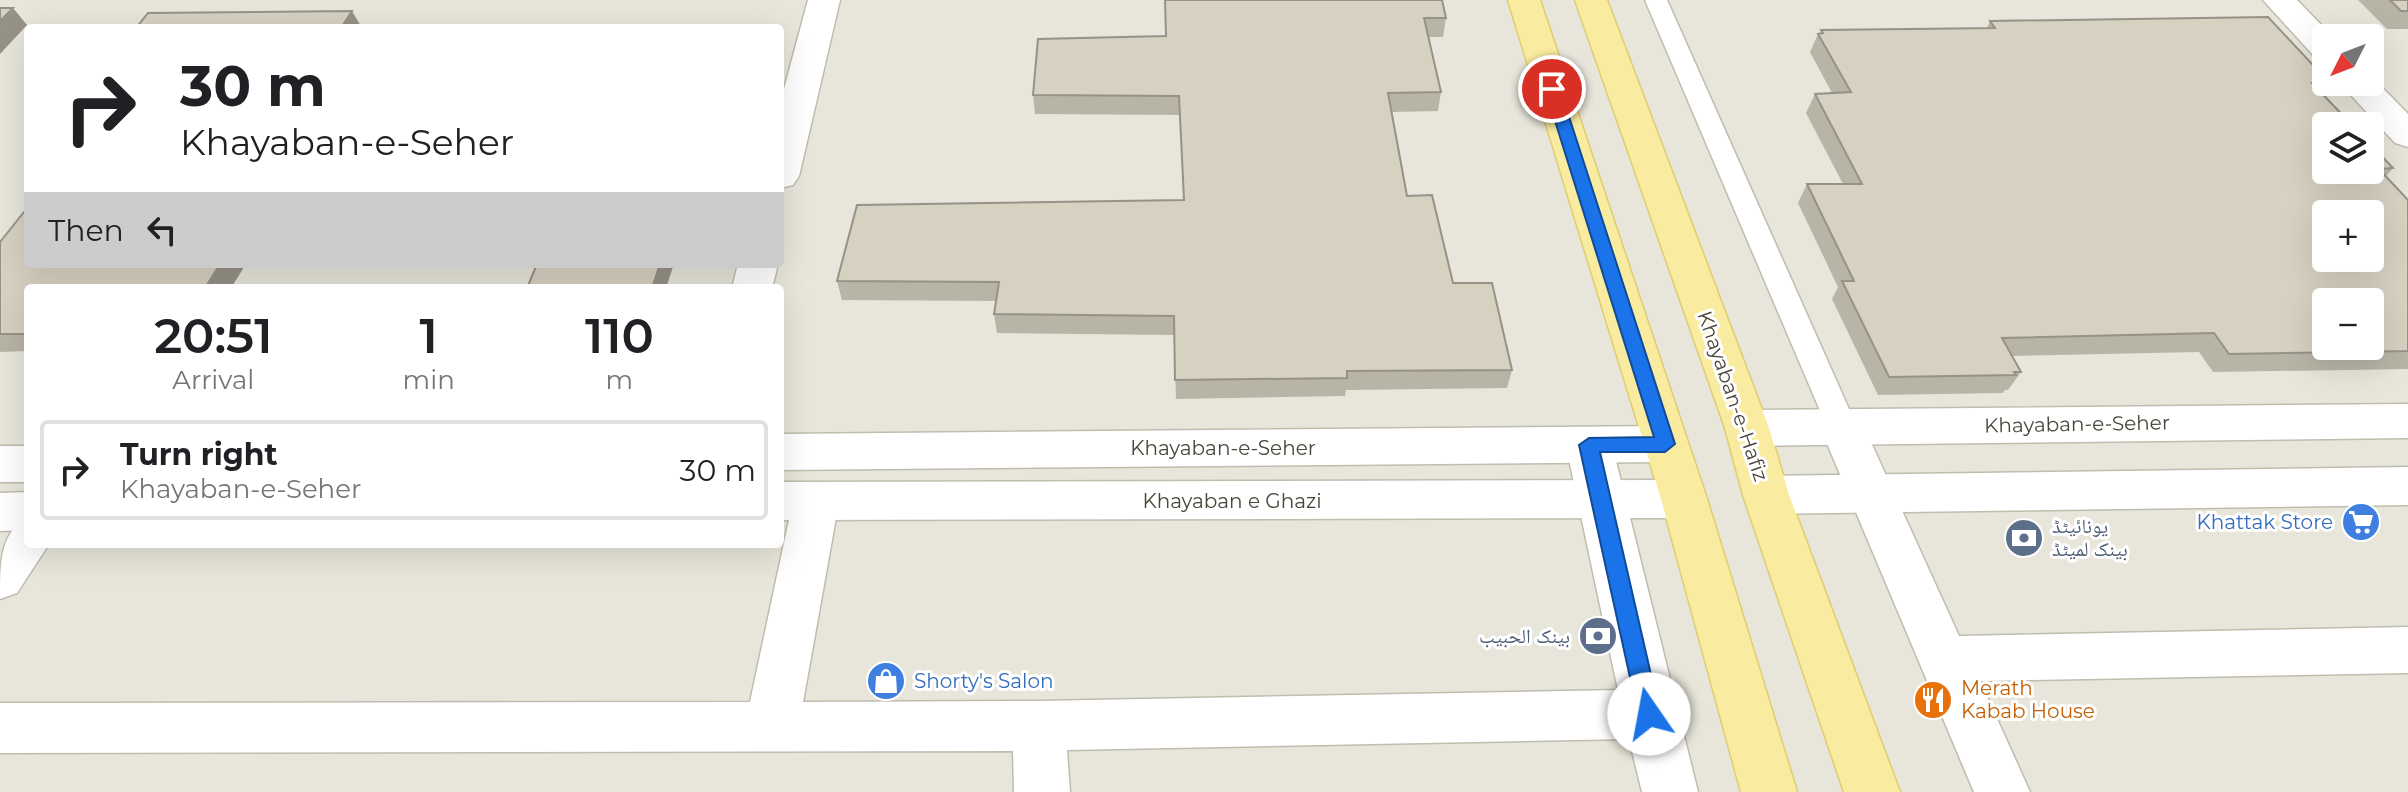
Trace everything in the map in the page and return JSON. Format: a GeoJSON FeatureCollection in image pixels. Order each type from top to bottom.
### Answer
{"type":"FeatureCollection","features":[{"type":"Feature","properties":{"kind":"main road"},"geometry":{"type":"LineString","coordinates":[[1524,0],[1684,499],[1769,792]]}},
{"type":"Feature","properties":{"kind":"main road","name":"Khayaban-e-Hafiz"},"geometry":{"type":"LineString","coordinates":[[1591,0],[1747,428],[1766,495],[1872,792]]}},
{"type":"Feature","properties":{"kind":"street"},"geometry":{"type":"LineString","coordinates":[[784,160],[824,0]]}},
{"type":"Feature","properties":{"kind":"street"},"geometry":{"type":"LineString","coordinates":[[2279,0],[2312,34]]}},
{"type":"Feature","properties":{"kind":"street"},"geometry":{"type":"LineString","coordinates":[[2370,96],[2408,135]]}},
{"type":"Feature","properties":{"kind":"street","name":"Khayaban-e-Seher"},"geometry":{"type":"LineString","coordinates":[[1747,428],[2408,421]]}},
{"type":"Feature","properties":{"kind":"street"},"geometry":{"type":"LineString","coordinates":[[1842,427],[1941,659],[2002,792]]}},
{"type":"Feature","properties":{"kind":"street","name":"Khayaban-e-Seher"},"geometry":{"type":"LineString","coordinates":[[784,452],[1665,444]]}},
{"type":"Feature","properties":{"kind":"street"},"geometry":{"type":"LineString","coordinates":[[1589,445],[1649,714],[1670,792]]}},
{"type":"Feature","properties":{"kind":"street"},"geometry":{"type":"LineString","coordinates":[[0,464],[24,464]]}},
{"type":"Feature","properties":{"kind":"street"},"geometry":{"type":"LineString","coordinates":[[1766,495],[2408,486]]}},
{"type":"Feature","properties":{"kind":"street","name":"Khayaban e Ghazi"},"geometry":{"type":"LineString","coordinates":[[798,501],[1684,499]]}},
{"type":"Feature","properties":{"kind":"street"},"geometry":{"type":"LineString","coordinates":[[771,728],[798,501]]}},
{"type":"Feature","properties":{"kind":"street"},"geometry":{"type":"LineString","coordinates":[[0,512],[24,511]]}},
{"type":"Feature","properties":{"kind":"street"},"geometry":{"type":"LineString","coordinates":[[0,578],[24,544]]}},
{"type":"Feature","properties":{"kind":"street"},"geometry":{"type":"LineString","coordinates":[[1941,659],[2408,650]]}},
{"type":"Feature","properties":{"kind":"street"},"geometry":{"type":"LineString","coordinates":[[0,728],[1039,726],[1649,714]]}},
{"type":"Feature","properties":{"kind":"street"},"geometry":{"type":"LineString","coordinates":[[1039,726],[1042,792]]}},
{"type":"Feature","properties":{"kind":"lane"},"geometry":{"type":"LineString","coordinates":[[1656,0],[1842,427]]}},
{"type":"Feature","properties":{"kind":"shaded area"},"geometry":{"type":"Polygon","coordinates":[[[0,0],[2408,0],[2408,792],[0,792],[0,0]]]}},
{"type":"Feature","properties":{"kind":"building"},"geometry":{"type":"Polygon","coordinates":[[[1165,0],[1442,0],[1446,18],[1424,18],[1441,92],[1388,93],[1407,196],[1432,195],[1453,283],[1492,283],[1512,370],[1347,371],[1347,378],[1175,380],[1174,316],[994,314],[999,282],[837,281],[857,205],[1184,200],[1179,96],[1033,95],[1038,39],[1166,36],[1165,0]]]}},
{"type":"Feature","properties":{"kind":"building"},"geometry":{"type":"Polygon","coordinates":[[[2390,0],[2408,0],[2408,11],[2401,11],[2390,0]]]}},
{"type":"Feature","properties":{"kind":"building"},"geometry":{"type":"Polygon","coordinates":[[[0,8],[13,8],[0,21],[0,8]]]}},
{"type":"Feature","properties":{"kind":"building"},"geometry":{"type":"Polygon","coordinates":[[[352,11],[344,24],[139,24],[148,13],[352,11]]]}},
{"type":"Feature","properties":{"kind":"building"},"geometry":{"type":"Polygon","coordinates":[[[2268,17],[2312,64],[2312,96],[2324,96],[2340,112],[2312,112],[2312,184],[2384,184],[2384,174],[2408,200],[2408,351],[2384,351],[2384,288],[2312,288],[2312,353],[2229,354],[2214,333],[2002,338],[2021,372],[2014,372],[2016,375],[1889,377],[1842,281],[1854,281],[1807,184],[1862,184],[1815,94],[1851,92],[1818,34],[1823,33],[1821,30],[1995,28],[1990,21],[2268,17]]]}},
{"type":"Feature","properties":{"kind":"building"},"geometry":{"type":"Polygon","coordinates":[[[2384,159],[2393,168],[2384,169],[2384,159]]]}},
{"type":"Feature","properties":{"kind":"building"},"geometry":{"type":"Polygon","coordinates":[[[24,212],[24,268],[218,268],[208,284],[24,284],[24,334],[0,334],[0,242],[24,212]]]}},
{"type":"Feature","properties":{"kind":"building"},"geometry":{"type":"Polygon","coordinates":[[[535,268],[659,268],[653,284],[529,284],[535,268]]]}},
{"type":"Feature","properties":{"kind":"place","name":"Khattak Store"},"geometry":{"type":"Point","coordinates":[2361,522]}},
{"type":"Feature","properties":{"kind":"place","name":"یونائیٹڈ بینک لمیٹڈ"},"geometry":{"type":"Point","coordinates":[2024,538]}},
{"type":"Feature","properties":{"kind":"place","name":"بينک الحبيب"},"geometry":{"type":"Point","coordinates":[1598,636]}},
{"type":"Feature","properties":{"kind":"place","name":"Shorty's Salon"},"geometry":{"type":"Point","coordinates":[886,681]}},
{"type":"Feature","properties":{"kind":"place","name":"Merath Kabab House"},"geometry":{"type":"Point","coordinates":[1933,700]}},
{"type":"Feature","properties":{"kind":"route"},"geometry":{"type":"LineString","coordinates":[[1552,89],[1665,444],[1589,445],[1649,714]]}}]}
